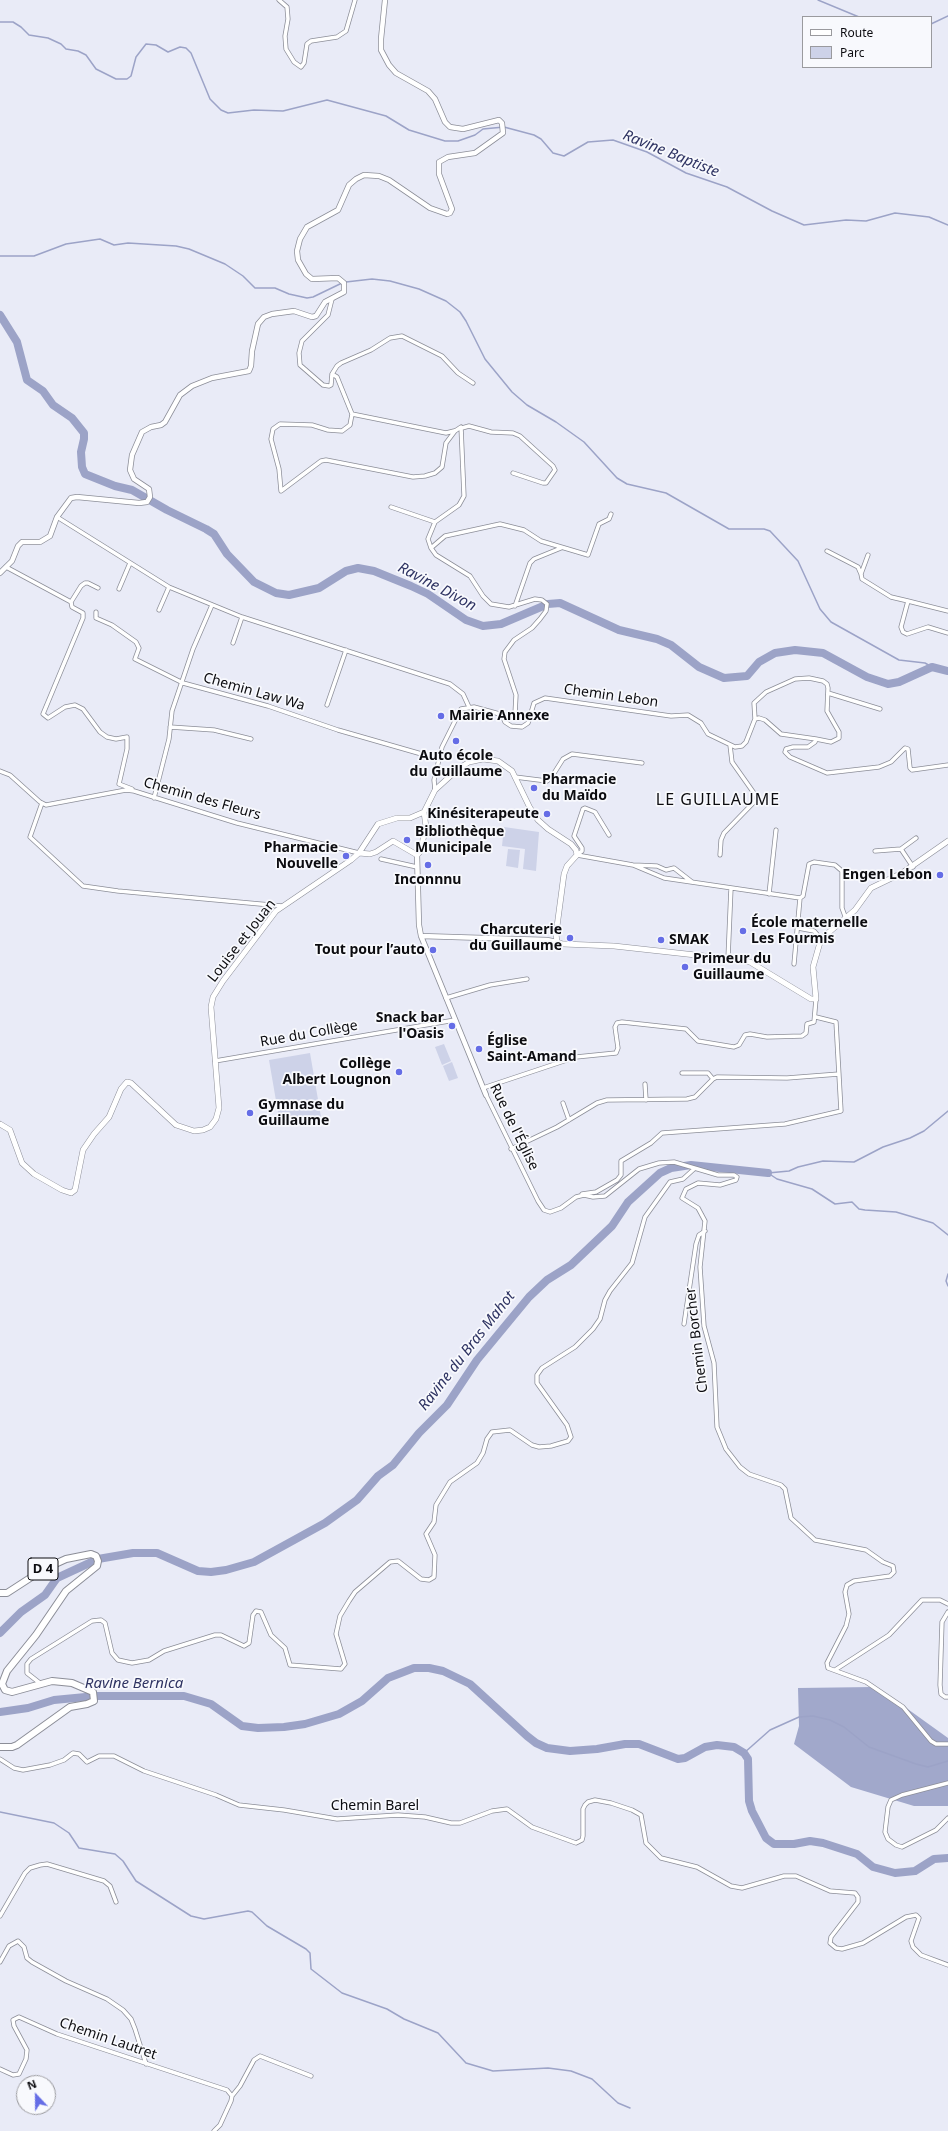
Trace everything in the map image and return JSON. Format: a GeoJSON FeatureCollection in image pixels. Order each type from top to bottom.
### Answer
{"type":"FeatureCollection","features":[{"type":"Feature","properties":{"kind":"main road"},"geometry":{"type":"LineString","coordinates":[[359,853],[370,854],[376,852],[393,841],[417,855],[420,852],[426,827],[424,812],[435,790],[462,766],[483,759],[498,761],[505,765],[515,777],[530,808],[538,820],[548,830],[571,844],[577,855],[567,866],[564,874],[556,934],[557,942],[563,944],[614,946],[728,958],[750,962],[811,999],[816,999],[813,967],[821,939],[846,919],[871,888],[913,867],[948,841]]}},
{"type":"Feature","properties":{"kind":"main road","name":"Louise et Jouan"},"geometry":{"type":"LineString","coordinates":[[0,1124],[10,1130],[22,1164],[62,1190],[71,1193],[75,1190],[83,1150],[108,1117],[124,1083],[131,1083],[176,1125],[194,1131],[203,1130],[210,1127],[216,1119],[218,1108],[210,1015],[213,997],[238,960],[276,911],[342,867],[359,853],[378,824],[397,818],[410,818],[424,812]]}},
{"type":"Feature","properties":{"kind":"main road","name":"D 4"},"geometry":{"type":"LineString","coordinates":[[0,1593],[10,1591],[52,1565],[66,1559],[91,1554],[96,1556],[98,1561],[97,1566],[66,1591],[36,1635],[6,1671],[2,1684],[5,1690],[12,1692],[42,1684],[66,1681],[82,1686],[93,1692],[95,1698],[92,1703],[70,1707],[17,1745],[12,1747],[0,1746]]}},
{"type":"Feature","properties":{"kind":"street"},"geometry":{"type":"LineString","coordinates":[[279,0],[287,7],[288,19],[285,36],[286,49],[294,62],[301,67],[304,64],[307,44],[311,41],[337,37],[346,31],[355,0]]}},
{"type":"Feature","properties":{"kind":"street"},"geometry":{"type":"LineString","coordinates":[[0,573],[12,561],[18,546],[22,542],[40,542],[50,536],[57,517],[68,502],[74,497],[139,503],[147,502],[150,496],[149,489],[134,479],[131,475],[130,465],[132,455],[142,432],[165,422],[180,395],[197,383],[212,378],[249,371],[257,328],[264,317],[272,314],[294,311],[312,317],[316,316],[325,302],[344,292],[343,281],[331,277],[312,279],[302,269],[298,260],[297,251],[300,239],[306,227],[338,210],[349,185],[364,175],[379,176],[389,180],[430,208],[447,214],[452,209],[439,174],[440,162],[448,157],[475,153],[503,133],[502,123],[499,120],[468,129],[458,130],[450,127],[445,122],[435,99],[428,92],[396,72],[389,65],[381,50],[386,0]]}},
{"type":"Feature","properties":{"kind":"street"},"geometry":{"type":"LineString","coordinates":[[332,299],[328,315],[302,341],[299,353],[300,365],[302,369],[323,385],[329,386],[331,384],[332,374],[341,363],[371,350],[390,338],[402,336],[442,356],[458,373],[473,383]]}},
{"type":"Feature","properties":{"kind":"street"},"geometry":{"type":"LineString","coordinates":[[332,374],[337,376],[352,414],[350,425],[342,431],[328,430],[312,425],[286,424],[280,424],[272,429],[271,439],[280,469],[281,491],[321,461],[326,460],[413,477],[435,473],[442,467],[444,449],[455,430]]}},
{"type":"Feature","properties":{"kind":"street"},"geometry":{"type":"LineString","coordinates":[[352,414],[446,433],[459,427],[462,428],[468,426],[491,432],[513,433],[520,436],[553,466],[555,470],[546,483],[513,473]]}},
{"type":"Feature","properties":{"kind":"street"},"geometry":{"type":"LineString","coordinates":[[435,790],[434,780],[439,759],[457,715],[461,709],[469,707],[502,715],[513,715],[516,712],[517,704],[504,659],[505,652],[514,640],[532,628],[546,611],[547,604],[542,600],[535,599],[515,606],[503,607],[491,604],[483,596],[470,576],[436,555],[431,548],[428,539],[435,522],[459,505],[464,496],[464,473],[460,441],[462,428]]}},
{"type":"Feature","properties":{"kind":"street"},"geometry":{"type":"LineString","coordinates":[[391,508],[435,522]]}},
{"type":"Feature","properties":{"kind":"street"},"geometry":{"type":"LineString","coordinates":[[431,548],[445,536],[500,524],[524,530],[542,541],[561,548],[588,555],[599,524],[609,519],[611,514]]}},
{"type":"Feature","properties":{"kind":"street"},"geometry":{"type":"LineString","coordinates":[[57,517],[168,587],[242,617],[450,684],[463,694],[469,707]]}},
{"type":"Feature","properties":{"kind":"street"},"geometry":{"type":"LineString","coordinates":[[515,606],[530,563],[534,559],[561,548]]}},
{"type":"Feature","properties":{"kind":"street"},"geometry":{"type":"LineString","coordinates":[[827,551],[858,567],[862,579],[891,597],[948,610]]}},
{"type":"Feature","properties":{"kind":"street"},"geometry":{"type":"LineString","coordinates":[[861,574],[868,555]]}},
{"type":"Feature","properties":{"kind":"street"},"geometry":{"type":"LineString","coordinates":[[119,589],[130,563]]}},
{"type":"Feature","properties":{"kind":"street"},"geometry":{"type":"LineString","coordinates":[[6,567],[71,602],[72,607],[83,613],[83,618],[43,714],[48,718],[65,707],[75,705],[83,709],[100,732],[107,737],[116,739],[127,737],[127,749],[119,784],[134,791]]}},
{"type":"Feature","properties":{"kind":"street"},"geometry":{"type":"LineString","coordinates":[[71,602],[81,586],[85,583],[88,582],[98,588]]}},
{"type":"Feature","properties":{"kind":"street"},"geometry":{"type":"LineString","coordinates":[[159,610],[168,587]]}},
{"type":"Feature","properties":{"kind":"street"},"geometry":{"type":"LineString","coordinates":[[908,601],[901,626],[903,632],[906,634],[928,627],[948,633]]}},
{"type":"Feature","properties":{"kind":"street"},"geometry":{"type":"LineString","coordinates":[[154,798],[169,739],[172,712],[183,683],[193,648],[212,605]]}},
{"type":"Feature","properties":{"kind":"street","name":"Chemin Law Wa"},"geometry":{"type":"LineString","coordinates":[[96,612],[96,618],[112,625],[136,642],[139,648],[135,659],[183,683],[268,706],[338,730],[439,759]]}},
{"type":"Feature","properties":{"kind":"street"},"geometry":{"type":"LineString","coordinates":[[233,643],[242,617]]}},
{"type":"Feature","properties":{"kind":"street"},"geometry":{"type":"LineString","coordinates":[[327,705],[346,650]]}},
{"type":"Feature","properties":{"kind":"street"},"geometry":{"type":"LineString","coordinates":[[720,855],[721,840],[724,833],[756,800],[756,796],[737,772],[732,762],[730,745],[735,747],[742,746],[746,742],[755,720],[754,703],[758,697],[794,679],[809,678],[823,681],[827,684],[827,711],[839,732],[838,738],[831,742],[789,736],[781,734],[765,720],[759,718],[755,720]]}},
{"type":"Feature","properties":{"kind":"street"},"geometry":{"type":"LineString","coordinates":[[828,693],[880,709]]}},
{"type":"Feature","properties":{"kind":"street","name":"Chemin Lebon"},"geometry":{"type":"LineString","coordinates":[[502,715],[505,722],[511,726],[522,728],[528,723],[534,703],[545,698],[670,716],[688,715],[700,723],[708,734],[730,745]]}},
{"type":"Feature","properties":{"kind":"street"},"geometry":{"type":"LineString","coordinates":[[170,727],[214,730],[251,740]]}},
{"type":"Feature","properties":{"kind":"street"},"geometry":{"type":"LineString","coordinates":[[816,739],[815,742],[808,747],[793,747],[786,749],[785,752],[790,757],[827,773],[856,771],[879,767],[891,762],[905,748],[908,749],[910,768],[912,770],[948,765]]}},
{"type":"Feature","properties":{"kind":"street"},"geometry":{"type":"LineString","coordinates":[[515,777],[547,781],[551,778],[563,759],[572,754],[642,763]]}},
{"type":"Feature","properties":{"kind":"street"},"geometry":{"type":"LineString","coordinates":[[0,771],[10,775],[42,803],[30,837],[84,886],[124,892],[282,906]]}},
{"type":"Feature","properties":{"kind":"street","name":"Chemin des Fleurs"},"geometry":{"type":"LineString","coordinates":[[42,803],[46,804],[126,790],[134,791],[237,822],[359,853]]}},
{"type":"Feature","properties":{"kind":"street"},"geometry":{"type":"LineString","coordinates":[[577,855],[582,851],[582,848],[574,839],[574,836],[583,809],[585,808],[595,812],[609,835]]}},
{"type":"Feature","properties":{"kind":"street"},"geometry":{"type":"LineString","coordinates":[[769,894],[776,830]]}},
{"type":"Feature","properties":{"kind":"street"},"geometry":{"type":"LineString","coordinates":[[875,851],[901,849],[916,838]]}},
{"type":"Feature","properties":{"kind":"street"},"geometry":{"type":"LineString","coordinates":[[901,849],[913,867]]}},
{"type":"Feature","properties":{"kind":"street","name":"Rue de l'Église"},"geometry":{"type":"LineString","coordinates":[[417,855],[419,925],[421,936],[486,1095],[538,1201],[544,1210],[550,1212],[561,1208],[576,1197]]}},
{"type":"Feature","properties":{"kind":"street"},"geometry":{"type":"LineString","coordinates":[[577,855],[633,865],[649,865],[666,870],[674,868],[692,883]]}},
{"type":"Feature","properties":{"kind":"street"},"geometry":{"type":"LineString","coordinates":[[381,859],[417,867]]}},
{"type":"Feature","properties":{"kind":"street"},"geometry":{"type":"LineString","coordinates":[[794,964],[800,898],[803,896],[809,864],[814,862],[835,864],[842,871],[842,908],[846,919]]}},
{"type":"Feature","properties":{"kind":"street"},"geometry":{"type":"LineString","coordinates":[[633,865],[664,878],[800,898]]}},
{"type":"Feature","properties":{"kind":"street"},"geometry":{"type":"LineString","coordinates":[[728,958],[731,888]]}},
{"type":"Feature","properties":{"kind":"street"},"geometry":{"type":"LineString","coordinates":[[798,928],[814,931],[821,939]]}},
{"type":"Feature","properties":{"kind":"street"},"geometry":{"type":"LineString","coordinates":[[421,936],[547,940],[557,942]]}},
{"type":"Feature","properties":{"kind":"street"},"geometry":{"type":"LineString","coordinates":[[446,998],[490,984],[527,979]]}},
{"type":"Feature","properties":{"kind":"street"},"geometry":{"type":"LineString","coordinates":[[483,1088],[576,1057],[616,1053],[618,1048],[615,1027],[617,1023],[622,1022],[686,1029],[698,1042],[734,1047],[739,1044],[745,1035],[750,1034],[767,1037],[802,1036],[806,1033],[807,1024],[814,1022],[816,1017],[816,999]]}},
{"type":"Feature","properties":{"kind":"street"},"geometry":{"type":"LineString","coordinates":[[576,1197],[584,1193],[596,1192],[617,1180],[621,1174],[621,1161],[651,1143],[662,1132],[785,1124],[841,1111],[836,1022],[816,1017]]}},
{"type":"Feature","properties":{"kind":"street","name":"Rue du Collège"},"geometry":{"type":"LineString","coordinates":[[215,1061],[455,1020]]}},
{"type":"Feature","properties":{"kind":"street"},"geometry":{"type":"LineString","coordinates":[[682,1073],[710,1074],[713,1079]]}},
{"type":"Feature","properties":{"kind":"street"},"geometry":{"type":"LineString","coordinates":[[512,1149],[569,1120],[597,1103],[607,1100],[687,1099],[695,1096],[717,1077],[787,1078],[839,1074]]}},
{"type":"Feature","properties":{"kind":"street"},"geometry":{"type":"LineString","coordinates":[[646,1084],[646,1100]]}},
{"type":"Feature","properties":{"kind":"street"},"geometry":{"type":"LineString","coordinates":[[563,1103],[569,1120]]}},
{"type":"Feature","properties":{"kind":"street","name":"Chemin Borcher"},"geometry":{"type":"LineString","coordinates":[[576,1197],[584,1195],[593,1197],[605,1196],[639,1169],[659,1163],[674,1162],[688,1168],[718,1175],[734,1175],[737,1177],[736,1180],[720,1185],[698,1183],[691,1186],[683,1193],[682,1198],[701,1213],[705,1221],[700,1268],[704,1326],[714,1363],[717,1428],[726,1449],[740,1467],[749,1474],[781,1485],[787,1493],[791,1518],[815,1540],[866,1550],[883,1562],[893,1566],[894,1569],[890,1576],[854,1581],[847,1585],[845,1592],[849,1614],[846,1626],[827,1663],[831,1670],[835,1670]]}},
{"type":"Feature","properties":{"kind":"street"},"geometry":{"type":"LineString","coordinates":[[42,1684],[27,1673],[27,1664],[31,1659],[92,1621],[101,1620],[105,1623],[112,1653],[118,1660],[132,1663],[148,1660],[164,1651],[215,1635],[221,1635],[244,1646],[248,1643],[253,1615],[256,1611],[261,1612],[271,1635],[285,1648],[290,1666],[341,1668],[345,1664],[336,1634],[340,1616],[348,1601],[355,1592],[390,1562],[398,1561],[421,1579],[429,1580],[434,1577],[435,1555],[426,1534],[434,1522],[436,1505],[450,1482],[477,1462],[483,1453],[487,1439],[492,1432],[510,1430],[532,1445],[539,1447],[556,1445],[568,1441],[571,1437],[567,1425],[537,1383],[537,1375],[542,1368],[575,1347],[593,1329],[600,1319],[607,1295],[632,1263],[645,1217],[670,1182],[683,1179],[694,1169]]}},
{"type":"Feature","properties":{"kind":"street"},"geometry":{"type":"LineString","coordinates":[[684,1324],[696,1244],[699,1235],[705,1231]]}},
{"type":"Feature","properties":{"kind":"street"},"geometry":{"type":"LineString","coordinates":[[835,1670],[889,1635],[922,1600],[940,1600],[948,1604]]}},
{"type":"Feature","properties":{"kind":"street"},"geometry":{"type":"LineString","coordinates":[[948,1612],[942,1622],[940,1685],[941,1694],[948,1697]]}},
{"type":"Feature","properties":{"kind":"street"},"geometry":{"type":"LineString","coordinates":[[835,1670],[866,1682],[903,1707],[932,1741],[936,1744],[948,1744]]}},
{"type":"Feature","properties":{"kind":"street","name":"Chemin Barel"},"geometry":{"type":"LineString","coordinates":[[0,1759],[14,1768],[23,1770],[46,1766],[64,1760],[73,1753],[79,1754],[87,1762],[99,1756],[114,1756],[144,1771],[216,1795],[239,1805],[284,1810],[337,1819],[398,1815],[425,1817],[451,1824],[460,1823],[492,1811],[507,1809],[532,1827],[576,1843],[582,1840],[583,1836],[583,1809],[585,1805],[588,1802],[595,1800],[611,1803],[632,1810],[641,1815],[646,1843],[660,1858],[697,1867],[731,1886],[742,1888],[784,1876],[796,1876],[830,1890],[855,1893],[858,1896],[858,1902],[831,1937],[830,1944],[836,1948],[842,1949],[863,1943],[906,1917],[916,1914],[919,1918],[911,1941],[913,1947],[921,1955],[948,1965]]}},
{"type":"Feature","properties":{"kind":"street"},"geometry":{"type":"LineString","coordinates":[[948,1783],[902,1795],[891,1800],[888,1807],[885,1832],[888,1839],[896,1845],[902,1847],[936,1830],[948,1818]]}},
{"type":"Feature","properties":{"kind":"street"},"geometry":{"type":"LineString","coordinates":[[0,1916],[25,1873],[30,1868],[47,1864],[104,1880],[110,1886],[116,1902]]}},
{"type":"Feature","properties":{"kind":"street"},"geometry":{"type":"LineString","coordinates":[[0,1962],[9,1946],[18,1941],[24,1947],[27,1958],[32,1962],[66,1981],[107,1999],[123,2010],[133,2024],[146,2064]]}},
{"type":"Feature","properties":{"kind":"street","name":"Chemin Lautret"},"geometry":{"type":"LineString","coordinates":[[0,2069],[13,2075],[19,2074],[26,2059],[27,2050],[14,2026],[13,2020],[19,2017],[57,2034],[227,2090],[232,2096]]}},
{"type":"Feature","properties":{"kind":"street"},"geometry":{"type":"LineString","coordinates":[[214,2131],[220,2124],[232,2096],[240,2086],[254,2060],[260,2056],[311,2076]]}},
{"type":"Feature","properties":{"kind":"green space"},"geometry":{"type":"Polygon","coordinates":[[[504,827],[539,832],[536,871],[523,869],[525,849],[502,846],[504,827]]]}},
{"type":"Feature","properties":{"kind":"green space"},"geometry":{"type":"Polygon","coordinates":[[[508,849],[520,850],[518,868],[506,866],[508,849]]]}},
{"type":"Feature","properties":{"kind":"green space"},"geometry":{"type":"Polygon","coordinates":[[[444,1044],[451,1061],[442,1065],[435,1047],[444,1044]]]}},
{"type":"Feature","properties":{"kind":"green space"},"geometry":{"type":"Polygon","coordinates":[[[310,1053],[321,1117],[280,1124],[269,1060],[310,1053]]]}},
{"type":"Feature","properties":{"kind":"green space"},"geometry":{"type":"Polygon","coordinates":[[[452,1062],[458,1078],[449,1081],[443,1066],[452,1062]]]}},
{"type":"Feature","properties":{"kind":"shaded area"},"geometry":{"type":"Polygon","coordinates":[[[873,1687],[891,1697],[948,1738],[948,1806],[914,1806],[851,1787],[794,1744],[799,1726],[798,1688],[873,1687]]]}},
{"type":"Feature","properties":{"kind":"waterway"},"geometry":{"type":"LineString","coordinates":[[818,0],[857,16]]}},
{"type":"Feature","properties":{"kind":"waterway"},"geometry":{"type":"LineString","coordinates":[[932,24],[948,16]]}},
{"type":"Feature","properties":{"kind":"waterway","name":"Ravine Baptiste"},"geometry":{"type":"LineString","coordinates":[[0,22],[13,22],[29,35],[48,38],[61,44],[66,49],[78,51],[86,55],[96,69],[116,79],[127,79],[131,76],[136,57],[146,44],[156,45],[168,52],[180,47],[186,48],[191,53],[210,99],[221,110],[228,113],[254,110],[283,111],[327,100],[386,116],[409,130],[445,141],[458,141],[475,135],[483,129],[504,127],[534,135],[541,139],[553,153],[564,156],[588,142],[613,140],[647,152],[686,173],[727,187],[772,211],[804,225],[846,220],[866,221],[895,213],[929,217],[948,225]]}},
{"type":"Feature","properties":{"kind":"waterway"},"geometry":{"type":"LineString","coordinates":[[0,256],[34,256],[66,244],[100,239],[114,245],[128,243],[176,246],[189,249],[225,264],[243,276],[255,288],[275,288],[289,294],[307,298],[313,297],[342,283]]}},
{"type":"Feature","properties":{"kind":"waterway"},"geometry":{"type":"LineString","coordinates":[[346,282],[372,279],[390,281],[419,289],[446,301],[460,312],[485,359],[512,392],[527,405],[556,422],[584,442],[617,478],[627,484],[666,493],[729,529],[764,529],[770,531],[798,561],[820,609],[831,622],[899,660],[925,663],[932,667]]}},
{"type":"Feature","properties":{"kind":"waterway","name":"Ravine Divon"},"geometry":{"type":"LineString","coordinates":[[0,315],[17,342],[27,380],[43,391],[53,405],[72,418],[84,433],[81,452],[82,467],[85,474],[115,486],[132,490],[167,510],[206,529],[214,534],[227,554],[254,582],[276,593],[289,595],[319,588],[346,571],[358,568],[374,571],[411,586],[428,594],[466,620],[483,626],[501,624],[548,604],[560,603],[619,630],[657,639],[671,645],[699,667],[724,678],[747,676],[759,662],[775,653],[795,650],[823,653],[867,677],[888,684],[899,682],[932,667],[948,671]]}},
{"type":"Feature","properties":{"kind":"waterway","name":"Ravine du Bras Mahot"},"geometry":{"type":"LineString","coordinates":[[768,1173],[789,1171],[798,1167],[823,1161],[854,1162],[883,1147],[910,1138],[924,1131],[948,1111]]}},
{"type":"Feature","properties":{"kind":"waterway","name":"Ravine du Bras Mahot"},"geometry":{"type":"LineString","coordinates":[[0,1633],[21,1612],[45,1595],[57,1578],[98,1559],[133,1553],[157,1553],[198,1571],[211,1572],[226,1570],[254,1562],[325,1523],[357,1500],[378,1476],[393,1465],[419,1433],[447,1405],[477,1360],[529,1297],[547,1280],[571,1265],[612,1226],[628,1202],[660,1173],[671,1168],[691,1165],[768,1173]]}},
{"type":"Feature","properties":{"kind":"waterway"},"geometry":{"type":"LineString","coordinates":[[768,1173],[777,1179],[812,1189],[835,1204],[852,1202],[859,1209],[896,1212],[933,1223],[948,1235]]}},
{"type":"Feature","properties":{"kind":"waterway"},"geometry":{"type":"LineString","coordinates":[[948,1274],[946,1281],[948,1286]]}},
{"type":"Feature","properties":{"kind":"waterway","name":"Ravine Bernica"},"geometry":{"type":"LineString","coordinates":[[0,1712],[28,1708],[54,1700],[96,1696],[184,1696],[211,1704],[242,1726],[258,1728],[284,1727],[305,1724],[339,1714],[362,1701],[388,1678],[414,1668],[429,1668],[443,1671],[470,1684],[527,1736],[536,1743],[547,1748],[570,1751],[597,1749],[625,1744],[639,1744],[678,1759],[685,1758],[705,1747],[717,1745],[734,1747],[744,1753],[748,1759],[749,1801],[752,1811],[766,1838],[774,1844],[794,1844],[810,1841],[823,1843],[857,1854],[873,1867],[895,1873],[915,1871],[934,1859],[948,1858]]}},
{"type":"Feature","properties":{"kind":"waterway"},"geometry":{"type":"LineString","coordinates":[[744,1753],[770,1730],[799,1717],[813,1716],[830,1720],[844,1727],[869,1747],[916,1764],[928,1767],[948,1761]]}},
{"type":"Feature","properties":{"kind":"waterway"},"geometry":{"type":"LineString","coordinates":[[0,1812],[54,1823],[69,1833],[79,1848],[115,1854],[123,1861],[136,1881],[191,1916],[204,1919],[248,1911],[252,1912],[267,1926],[306,1949],[310,1953],[311,1969],[342,1993],[387,2009],[404,2019],[438,2033],[466,2063],[493,2071],[548,2068],[571,2071],[592,2079],[618,2103],[630,2108]]}},
{"type":"Feature","properties":{"kind":"place","name":"Mairie Annexe"},"geometry":{"type":"Point","coordinates":[441,716]}},
{"type":"Feature","properties":{"kind":"place","name":"Auto école du Guillaume"},"geometry":{"type":"Point","coordinates":[456,741]}},
{"type":"Feature","properties":{"kind":"place","name":"Pharmacie du Maïdo"},"geometry":{"type":"Point","coordinates":[534,788]}},
{"type":"Feature","properties":{"kind":"place","name":"Kinésiterapeute"},"geometry":{"type":"Point","coordinates":[547,814]}},
{"type":"Feature","properties":{"kind":"place","name":"Bibliothèque Municipale"},"geometry":{"type":"Point","coordinates":[407,840]}},
{"type":"Feature","properties":{"kind":"place","name":"Pharmacie Nouvelle"},"geometry":{"type":"Point","coordinates":[346,856]}},
{"type":"Feature","properties":{"kind":"place","name":"Inconnnu"},"geometry":{"type":"Point","coordinates":[428,865]}},
{"type":"Feature","properties":{"kind":"place","name":"Engen Lebon"},"geometry":{"type":"Point","coordinates":[940,875]}},
{"type":"Feature","properties":{"kind":"place","name":"École maternelle Les Fourmis"},"geometry":{"type":"Point","coordinates":[743,931]}},
{"type":"Feature","properties":{"kind":"place","name":"Charcuterie du Guillaume"},"geometry":{"type":"Point","coordinates":[570,938]}},
{"type":"Feature","properties":{"kind":"place","name":"SMAK"},"geometry":{"type":"Point","coordinates":[661,940]}},
{"type":"Feature","properties":{"kind":"place","name":"Tout pour l’auto"},"geometry":{"type":"Point","coordinates":[433,950]}},
{"type":"Feature","properties":{"kind":"place","name":"Primeur du Guillaume"},"geometry":{"type":"Point","coordinates":[685,967]}},
{"type":"Feature","properties":{"kind":"place","name":"Snack bar l'Oasis"},"geometry":{"type":"Point","coordinates":[452,1026]}},
{"type":"Feature","properties":{"kind":"place","name":"Église Saint-Amand"},"geometry":{"type":"Point","coordinates":[479,1049]}},
{"type":"Feature","properties":{"kind":"place","name":"Collège Albert Lougnon"},"geometry":{"type":"Point","coordinates":[399,1072]}},
{"type":"Feature","properties":{"kind":"place","name":"Gymnase du Guillaume"},"geometry":{"type":"Point","coordinates":[250,1113]}},
{"type":"Feature","properties":{"kind":"district","name":"LE GUILLAUME"},"geometry":{"type":"Point","coordinates":[718,800]}}]}
